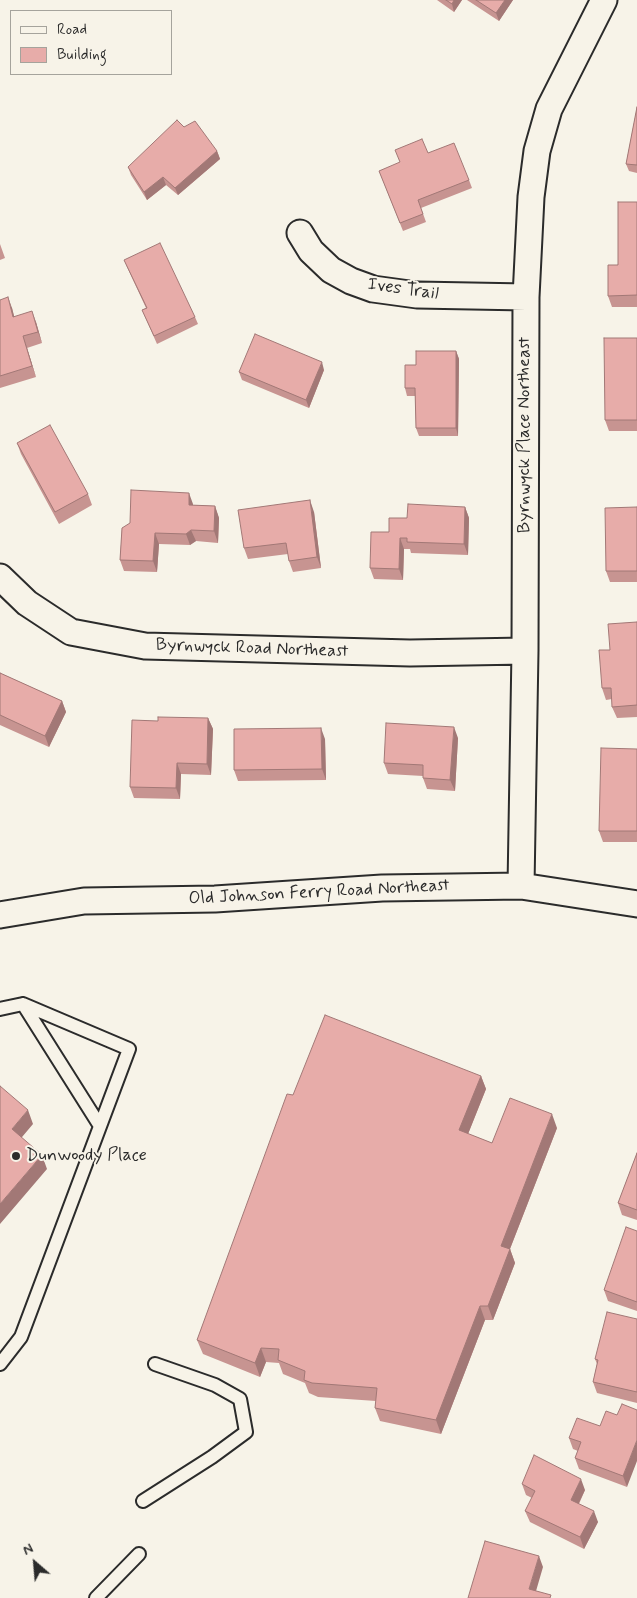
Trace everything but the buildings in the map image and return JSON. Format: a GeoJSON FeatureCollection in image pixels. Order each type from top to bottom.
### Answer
{"type":"FeatureCollection","features":[{"type":"Feature","properties":{"kind":"street","name":"Byrnwyck Place Northeast"},"geometry":{"type":"LineString","coordinates":[[521,886],[526,297],[531,197],[537,151],[549,108],[604,0]]}},
{"type":"Feature","properties":{"kind":"street","name":"Ives Trail"},"geometry":{"type":"LineString","coordinates":[[300,233],[311,251],[330,270],[350,281],[373,289],[417,295],[526,297]]}},
{"type":"Feature","properties":{"kind":"street","name":"Byrnwyck Road Northeast"},"geometry":{"type":"LineString","coordinates":[[0,577],[27,603],[71,632],[145,646],[410,653],[524,651]]}},
{"type":"Feature","properties":{"kind":"street","name":"Old Johnson Ferry Road Northeast"},"geometry":{"type":"LineString","coordinates":[[0,915],[84,901],[215,898],[382,888],[521,886],[637,904]]}},
{"type":"Feature","properties":{"kind":"lane"},"geometry":{"type":"LineString","coordinates":[[23,1004],[100,1126]]}},
{"type":"Feature","properties":{"kind":"lane"},"geometry":{"type":"LineString","coordinates":[[0,1008],[23,1004],[129,1049],[21,1337],[0,1364]]}},
{"type":"Feature","properties":{"kind":"lane"},"geometry":{"type":"LineString","coordinates":[[143,1501],[204,1462],[246,1432],[240,1399],[215,1385],[155,1364]]}},
{"type":"Feature","properties":{"kind":"lane"},"geometry":{"type":"LineString","coordinates":[[96,1598],[139,1554]]}},
{"type":"Feature","properties":{"kind":"place","name":"Dunwoody Place"},"geometry":{"type":"Point","coordinates":[16,1156]}}]}
